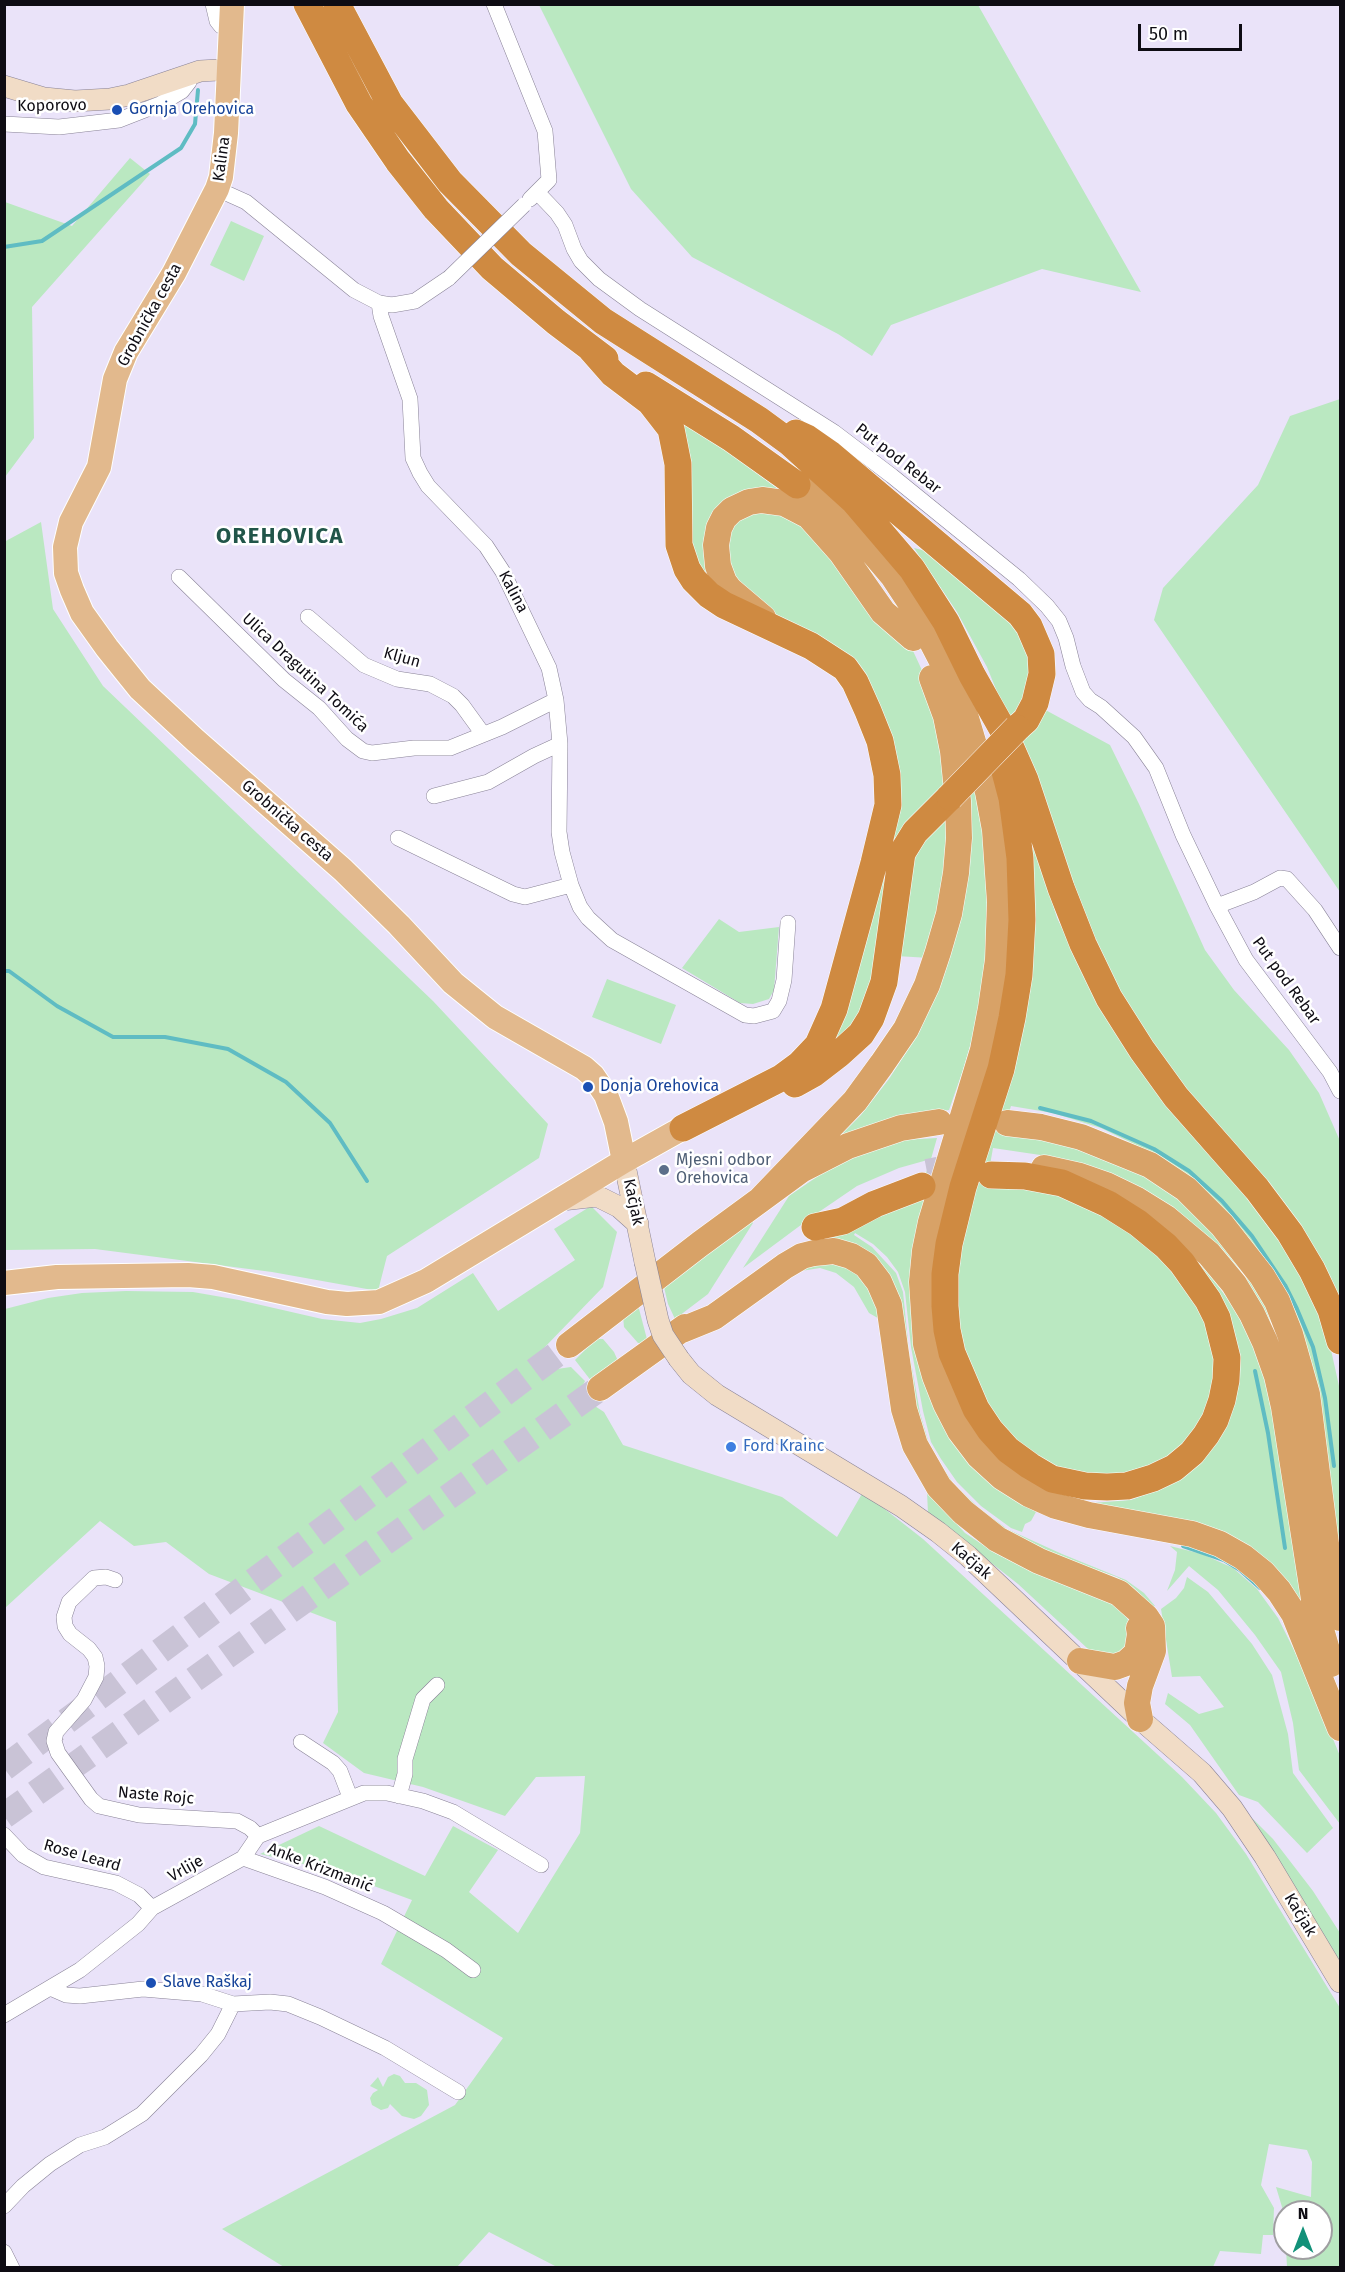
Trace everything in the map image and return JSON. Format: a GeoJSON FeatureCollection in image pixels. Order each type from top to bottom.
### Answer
{"type":"FeatureCollection","features":[{"type":"Feature","properties":{"kind":"highway"},"geometry":{"type":"LineString","coordinates":[[307,4],[359,104],[398,161],[430,201],[492,268],[556,322],[615,366],[732,438],[822,501],[848,524],[893,576],[916,611],[944,665],[965,715],[988,792],[993,820],[1000,902],[998,960],[983,1050],[931,1222],[925,1251],[922,1282],[927,1344],[946,1404],[960,1431],[979,1456],[1002,1477],[1029,1494],[1056,1506],[1089,1515],[1192,1534],[1220,1544],[1243,1557],[1263,1573],[1279,1591],[1294,1614],[1341,1728]]}},
{"type":"Feature","properties":{"kind":"highway"},"geometry":{"type":"LineString","coordinates":[[337,4],[390,104],[450,182],[521,254],[603,321],[759,420],[789,442],[854,501],[912,569],[946,622],[1003,730],[1025,780],[1061,888],[1083,944],[1109,998],[1142,1050],[1176,1097],[1257,1189],[1290,1233],[1312,1270],[1331,1310],[1341,1341]]}},
{"type":"Feature","properties":{"kind":"highway"},"geometry":{"type":"LineString","coordinates":[[591,349],[613,374],[657,410],[671,429],[678,464],[679,545],[691,575],[702,589],[717,601],[775,628],[828,656],[844,668],[855,682],[880,741],[887,775],[889,800],[871,874],[834,1010],[818,1045],[800,1064],[781,1078],[683,1128]]}},
{"type":"Feature","properties":{"kind":"highway"},"geometry":{"type":"LineString","coordinates":[[737,1102],[775,1093],[813,1074],[839,1054],[864,1029],[877,1006],[884,982],[902,853],[915,832],[1026,720],[1035,703],[1042,674],[1041,654],[1029,626],[1011,607],[818,445],[794,432],[759,420]]}},
{"type":"Feature","properties":{"kind":"highway"},"geometry":{"type":"LineString","coordinates":[[761,1199],[855,1101],[906,1029],[927,985],[944,933],[956,873],[959,838],[953,751],[946,716],[934,681],[898,610],[861,555],[797,485]]}},
{"type":"Feature","properties":{"kind":"highway"},"geometry":{"type":"LineString","coordinates":[[775,628],[730,590],[718,566],[716,545],[719,528],[724,518],[732,510],[749,502],[762,500],[784,503],[809,516],[841,552],[883,612],[913,638]]}},
{"type":"Feature","properties":{"kind":"highway"},"geometry":{"type":"LineString","coordinates":[[972,675],[998,745],[1012,798],[1020,858],[1022,920],[1019,975],[1012,1018],[994,1094],[963,1187],[949,1244],[945,1274],[945,1306],[952,1353],[976,1408],[990,1430],[1008,1450],[1052,1479],[1084,1486],[1126,1486],[1153,1478],[1174,1468],[1192,1453],[1206,1435],[1215,1420],[1222,1400],[1227,1358],[1220,1328],[1208,1300],[1182,1263],[1166,1246],[1138,1223],[1108,1204],[1055,1182],[992,1169]]}},
{"type":"Feature","properties":{"kind":"highway"},"geometry":{"type":"LineString","coordinates":[[569,1345],[801,1170],[848,1146],[901,1128],[939,1122]]}},
{"type":"Feature","properties":{"kind":"highway"},"geometry":{"type":"LineString","coordinates":[[1007,1123],[1041,1126],[1081,1137],[1150,1165],[1186,1188],[1222,1225],[1262,1276],[1290,1334],[1305,1383],[1326,1544],[1341,1618]]}},
{"type":"Feature","properties":{"kind":"highway"},"geometry":{"type":"LineString","coordinates":[[992,1169],[1028,1165],[1080,1176],[1106,1185],[1166,1218],[1209,1254],[1234,1284],[1252,1314],[1277,1376],[1284,1407],[1316,1612],[1341,1696]]}},
{"type":"Feature","properties":{"kind":"highway"},"geometry":{"type":"LineString","coordinates":[[600,1388],[682,1330],[815,1227],[843,1221],[925,1179]]}},
{"type":"Feature","properties":{"kind":"highway"},"geometry":{"type":"LineString","coordinates":[[682,1330],[714,1317],[802,1256],[814,1252],[834,1251],[859,1260],[875,1275],[886,1297],[894,1334],[904,1409],[915,1445],[939,1486],[963,1512],[997,1539],[1039,1561],[1119,1593],[1146,1617],[1152,1626],[1153,1650],[1140,1686],[1137,1703],[1140,1719]]}},
{"type":"Feature","properties":{"kind":"highway"},"geometry":{"type":"LineString","coordinates":[[1080,1661],[1114,1667],[1134,1658],[1140,1634],[1135,1607]]}},
{"type":"Feature","properties":{"kind":"main road","name":"Kalina"},"geometry":{"type":"LineString","coordinates":[[217,189],[224,164],[232,4]]}},
{"type":"Feature","properties":{"kind":"main road"},"geometry":{"type":"LineString","coordinates":[[4,86],[44,98],[75,101],[110,99],[129,95],[190,74],[209,70],[229,72]]}},
{"type":"Feature","properties":{"kind":"main road","name":"Grobnička cesta"},"geometry":{"type":"LineString","coordinates":[[217,189],[174,273],[126,352],[116,379],[99,466],[71,522],[64,547],[66,573],[72,590],[82,613],[141,689],[195,740],[343,870],[453,983],[495,1017],[584,1068],[593,1076],[606,1095],[615,1118],[624,1161]]}},
{"type":"Feature","properties":{"kind":"main road"},"geometry":{"type":"LineString","coordinates":[[4,1283],[57,1276],[188,1275],[213,1277],[347,1304],[379,1302],[426,1281],[624,1161],[683,1128]]}},
{"type":"Feature","properties":{"kind":"main road","name":"Kačjak"},"geometry":{"type":"LineString","coordinates":[[624,1161],[658,1320],[663,1335],[691,1374],[717,1395],[901,1506],[938,1532],[968,1556],[1140,1719],[1202,1773],[1232,1808],[1341,1982]]}},
{"type":"Feature","properties":{"kind":"main road"},"geometry":{"type":"LineString","coordinates":[[561,1200],[597,1196],[619,1207],[638,1224]]}},
{"type":"Feature","properties":{"kind":"street"},"geometry":{"type":"LineString","coordinates":[[213,4],[217,21],[221,26],[230,30]]}},
{"type":"Feature","properties":{"kind":"street"},"geometry":{"type":"LineString","coordinates":[[379,303],[392,306],[415,301],[449,278],[549,180],[545,131],[494,4]]}},
{"type":"Feature","properties":{"kind":"street","name":"Koporovo"},"geometry":{"type":"LineString","coordinates":[[4,124],[59,127],[119,120],[160,104],[182,90],[189,82],[190,74]]}},
{"type":"Feature","properties":{"kind":"street","name":"Kalina"},"geometry":{"type":"LineString","coordinates":[[217,189],[246,202],[354,290],[379,303],[381,316],[411,399],[413,458],[428,486],[486,546],[503,572],[549,668],[556,700],[560,744],[559,831],[562,852],[571,885],[580,907],[588,918],[612,940],[745,1015],[754,1016],[773,1011],[779,1001],[784,980],[788,923]]}},
{"type":"Feature","properties":{"kind":"street","name":"Put pod Rebar"},"geometry":{"type":"LineString","coordinates":[[537,192],[557,213],[581,261],[598,279],[834,432],[1019,579],[1047,606],[1059,621],[1083,692],[1134,737],[1156,768],[1183,835],[1246,960],[1330,1072],[1341,1091]]}},
{"type":"Feature","properties":{"kind":"street","name":"Ulica Dragutina Tomića"},"geometry":{"type":"LineString","coordinates":[[179,577],[284,680],[319,708],[355,747],[372,753],[414,748],[450,748],[519,719],[556,700]]}},
{"type":"Feature","properties":{"kind":"street","name":"Kljun"},"geometry":{"type":"LineString","coordinates":[[308,617],[364,664],[397,678],[430,684],[453,696],[483,734]]}},
{"type":"Feature","properties":{"kind":"street"},"geometry":{"type":"LineString","coordinates":[[434,796],[488,782],[560,744]]}},
{"type":"Feature","properties":{"kind":"street"},"geometry":{"type":"LineString","coordinates":[[398,838],[513,894],[525,897],[571,885]]}},
{"type":"Feature","properties":{"kind":"street"},"geometry":{"type":"LineString","coordinates":[[1217,906],[1254,892],[1280,878],[1287,879],[1315,910],[1341,948]]}},
{"type":"Feature","properties":{"kind":"street","name":"Naste Rojc"},"geometry":{"type":"LineString","coordinates":[[115,1580],[106,1577],[94,1578],[69,1602],[64,1617],[64,1626],[69,1634],[89,1649],[95,1657],[97,1666],[96,1677],[84,1700],[56,1732],[54,1741],[58,1752],[91,1799],[99,1806],[139,1815],[237,1821],[250,1828],[258,1836]]}},
{"type":"Feature","properties":{"kind":"street"},"geometry":{"type":"LineString","coordinates":[[399,1796],[405,1774],[405,1759],[423,1699],[437,1685]]}},
{"type":"Feature","properties":{"kind":"street"},"geometry":{"type":"LineString","coordinates":[[301,1742],[333,1763],[340,1771],[350,1797]]}},
{"type":"Feature","properties":{"kind":"street"},"geometry":{"type":"LineString","coordinates":[[258,1836],[350,1797],[364,1793],[387,1793],[423,1801],[453,1812],[542,1866]]}},
{"type":"Feature","properties":{"kind":"street","name":"Rose Leard"},"geometry":{"type":"LineString","coordinates":[[4,1835],[23,1855],[44,1867],[116,1883],[139,1894],[152,1908]]}},
{"type":"Feature","properties":{"kind":"street","name":"Vrlije"},"geometry":{"type":"LineString","coordinates":[[4,2015],[80,1970],[138,1924],[152,1908],[243,1858],[258,1836]]}},
{"type":"Feature","properties":{"kind":"street","name":"Anke Krizmanić"},"geometry":{"type":"LineString","coordinates":[[243,1858],[325,1887],[383,1913],[446,1950],[473,1970]]}},
{"type":"Feature","properties":{"kind":"street"},"geometry":{"type":"LineString","coordinates":[[50,1988],[66,1995],[80,1996],[143,1989],[202,1994],[233,2004],[270,2002],[288,2004],[385,2048],[458,2092]]}},
{"type":"Feature","properties":{"kind":"street"},"geometry":{"type":"LineString","coordinates":[[4,2206],[23,2186],[50,2164],[80,2145],[105,2137],[142,2114],[201,2055],[222,2027],[233,2004]]}},
{"type":"Feature","properties":{"kind":"street"},"geometry":{"type":"LineString","coordinates":[[4,2252],[12,2268]]}},
{"type":"Feature","properties":{"kind":"green space"},"geometry":{"type":"Polygon","coordinates":[[[539,5],[978,5],[1141,292],[1042,269],[891,325],[872,356],[838,334],[692,257],[631,189],[539,5]]]}},
{"type":"Feature","properties":{"kind":"green space"},"geometry":{"type":"Polygon","coordinates":[[[130,158],[150,174],[32,307],[34,438],[5,477],[5,202],[72,226],[130,158]]]}},
{"type":"Feature","properties":{"kind":"green space"},"geometry":{"type":"Polygon","coordinates":[[[231,221],[264,236],[244,281],[210,265],[231,221]]]}},
{"type":"Feature","properties":{"kind":"green space"},"geometry":{"type":"Polygon","coordinates":[[[1340,399],[1340,892],[1154,620],[1163,588],[1258,485],[1290,416],[1340,399]]]}},
{"type":"Feature","properties":{"kind":"green space"},"geometry":{"type":"Polygon","coordinates":[[[673,417],[732,455],[794,501],[725,508],[724,598],[692,555],[673,417]]]}},
{"type":"Feature","properties":{"kind":"green space"},"geometry":{"type":"Polygon","coordinates":[[[793,511],[908,640],[926,679],[948,788],[912,823],[878,969],[862,1016],[802,1072],[886,842],[873,706],[761,611],[723,562],[736,512],[793,511]]]}},
{"type":"Feature","properties":{"kind":"green space"},"geometry":{"type":"Polygon","coordinates":[[[41,522],[53,609],[103,686],[433,1001],[548,1124],[539,1158],[387,1256],[378,1291],[272,1272],[95,1249],[5,1250],[4,542],[41,522]]]}},
{"type":"Feature","properties":{"kind":"green space"},"geometry":{"type":"Polygon","coordinates":[[[914,548],[926,551],[1021,628],[1034,680],[1010,724],[987,667],[957,612],[914,548]]]}},
{"type":"Feature","properties":{"kind":"green space"},"geometry":{"type":"Polygon","coordinates":[[[1040,707],[1110,745],[1205,950],[1234,990],[1289,1050],[1319,1093],[1340,1141],[1340,1316],[1175,1082],[1116,991],[1016,737],[1040,707]]]}},
{"type":"Feature","properties":{"kind":"green space"},"geometry":{"type":"Polygon","coordinates":[[[955,735],[978,801],[986,855],[988,899],[986,961],[977,1022],[963,1070],[949,1110],[920,1113],[830,1146],[861,1115],[889,1079],[920,1031],[943,967],[955,735]]]}},
{"type":"Feature","properties":{"kind":"green space"},"geometry":{"type":"Polygon","coordinates":[[[949,804],[951,829],[930,958],[896,956],[909,859],[949,804]]]}},
{"type":"Feature","properties":{"kind":"green space"},"geometry":{"type":"Polygon","coordinates":[[[1026,831],[1032,835],[1057,918],[1100,1004],[1165,1102],[1218,1158],[1261,1212],[1291,1257],[1327,1332],[1340,1401],[1340,1577],[1322,1419],[1314,1376],[1302,1332],[1272,1272],[1224,1209],[1161,1157],[1101,1128],[1053,1113],[1011,1106],[1003,1131],[1055,1139],[1097,1153],[1150,1179],[1192,1210],[1233,1254],[1262,1296],[1282,1343],[1295,1385],[1320,1560],[1340,1654],[1340,1668],[1324,1607],[1287,1385],[1273,1344],[1253,1302],[1226,1262],[1185,1219],[1143,1192],[1091,1167],[1047,1156],[993,1148],[987,1182],[1032,1183],[1090,1204],[1124,1227],[1191,1291],[1209,1327],[1216,1363],[1213,1388],[1204,1417],[1176,1451],[1135,1475],[1115,1477],[1074,1474],[1044,1462],[1001,1428],[982,1398],[968,1369],[958,1330],[958,1250],[971,1195],[1003,1091],[1019,1027],[1027,970],[1031,909],[1026,831]]]}},
{"type":"Feature","properties":{"kind":"green space"},"geometry":{"type":"Polygon","coordinates":[[[719,919],[739,932],[779,927],[774,990],[769,999],[753,1004],[740,1003],[682,968],[719,919]]]}},
{"type":"Feature","properties":{"kind":"green space"},"geometry":{"type":"Polygon","coordinates":[[[607,979],[676,1005],[661,1044],[592,1017],[607,979]]]}},
{"type":"Feature","properties":{"kind":"green space"},"geometry":{"type":"Polygon","coordinates":[[[937,1138],[931,1159],[899,1168],[857,1186],[743,1268],[789,1196],[824,1172],[861,1154],[902,1140],[937,1138]]]}},
{"type":"Feature","properties":{"kind":"green space"},"geometry":{"type":"Polygon","coordinates":[[[938,1160],[912,1273],[913,1332],[1017,1501],[1036,1512],[1031,1521],[1025,1524],[1022,1532],[1011,1528],[981,1506],[957,1482],[931,1442],[911,1347],[905,1292],[898,1272],[873,1244],[855,1233],[854,1235],[872,1247],[896,1273],[903,1292],[909,1351],[920,1413],[930,1447],[953,1483],[978,1507],[1007,1529],[1126,1580],[1144,1593],[1155,1606],[1153,1607],[1133,1587],[1117,1577],[1049,1553],[1003,1530],[952,1488],[918,1428],[901,1315],[825,1240],[849,1224],[919,1194],[930,1161],[938,1160]]]}},
{"type":"Feature","properties":{"kind":"green space"},"geometry":{"type":"Polygon","coordinates":[[[591,1206],[617,1232],[603,1287],[544,1348],[550,1370],[571,1367],[585,1381],[578,1395],[604,1412],[623,1445],[782,1497],[837,1537],[863,1492],[923,1539],[1182,1777],[1216,1813],[1246,1854],[1340,2008],[1340,2267],[1287,2267],[1287,2260],[1333,2260],[1333,2200],[1280,2200],[1276,2187],[1311,2197],[1312,2162],[1307,2150],[1269,2144],[1261,2185],[1273,2206],[1273,2235],[1263,2235],[1261,2254],[1220,2251],[1213,2267],[557,2267],[489,2232],[457,2267],[284,2267],[222,2229],[455,2105],[503,2038],[381,1964],[412,1900],[333,1871],[260,1854],[319,1826],[425,1876],[453,1826],[498,1850],[469,1892],[518,1933],[580,1833],[585,1776],[536,1777],[505,1816],[423,1787],[364,1773],[323,1743],[338,1712],[336,1622],[209,1574],[166,1542],[134,1546],[100,1521],[5,1608],[5,1309],[48,1298],[82,1293],[193,1292],[322,1319],[360,1323],[417,1308],[473,1273],[498,1311],[575,1260],[554,1229],[591,1206]]]}},
{"type":"Feature","properties":{"kind":"green space"},"geometry":{"type":"Polygon","coordinates":[[[751,1219],[753,1223],[708,1294],[675,1319],[668,1304],[663,1283],[751,1219]]]}},
{"type":"Feature","properties":{"kind":"green space"},"geometry":{"type":"Polygon","coordinates":[[[1177,1247],[1202,1264],[1232,1305],[1263,1369],[1272,1409],[1304,1601],[1301,1604],[1268,1564],[1092,1503],[1131,1500],[1160,1489],[1234,1395],[1177,1247]]]}},
{"type":"Feature","properties":{"kind":"green space"},"geometry":{"type":"Polygon","coordinates":[[[839,1262],[864,1277],[883,1321],[869,1313],[854,1287],[836,1273],[820,1268],[801,1271],[800,1267],[839,1262]]]}},
{"type":"Feature","properties":{"kind":"green space"},"geometry":{"type":"Polygon","coordinates":[[[638,1305],[648,1343],[638,1343],[624,1327],[623,1316],[638,1305]]]}},
{"type":"Feature","properties":{"kind":"green space"},"geometry":{"type":"Polygon","coordinates":[[[596,1339],[603,1339],[618,1361],[592,1382],[575,1360],[596,1339]]]}},
{"type":"Feature","properties":{"kind":"green space"},"geometry":{"type":"Polygon","coordinates":[[[927,1492],[965,1533],[995,1553],[1039,1575],[1044,1573],[1105,1597],[1125,1614],[1130,1624],[1132,1632],[1122,1655],[1093,1653],[1087,1648],[1018,1584],[928,1513],[927,1492]]]}},
{"type":"Feature","properties":{"kind":"green space"},"geometry":{"type":"Polygon","coordinates":[[[1170,1546],[1202,1554],[1233,1568],[1257,1589],[1278,1618],[1308,1678],[1340,1756],[1340,1824],[1299,1770],[1293,1723],[1281,1672],[1255,1635],[1218,1590],[1189,1566],[1167,1591],[1175,1570],[1177,1552],[1170,1546]]]}},
{"type":"Feature","properties":{"kind":"green space"},"geometry":{"type":"Polygon","coordinates":[[[1187,1577],[1208,1592],[1252,1644],[1272,1675],[1288,1734],[1293,1773],[1333,1828],[1307,1853],[1258,1802],[1239,1795],[1190,1725],[1165,1704],[1168,1693],[1199,1714],[1224,1707],[1200,1676],[1172,1677],[1161,1609],[1176,1598],[1184,1588],[1187,1577]]]}},
{"type":"Feature","properties":{"kind":"green space"},"geometry":{"type":"Polygon","coordinates":[[[1252,1818],[1273,1839],[1313,1891],[1340,1933],[1340,1966],[1252,1818]]]}},
{"type":"Feature","properties":{"kind":"green space"},"geometry":{"type":"Polygon","coordinates":[[[394,2074],[400,2076],[405,2083],[416,2083],[427,2090],[429,2105],[421,2116],[414,2119],[402,2116],[390,2104],[388,2108],[381,2110],[372,2105],[370,2098],[378,2090],[370,2086],[378,2077],[383,2087],[388,2077],[394,2074]]]}},
{"type":"Feature","properties":{"kind":"waterway"},"geometry":{"type":"LineString","coordinates":[[4,247],[42,241],[181,148],[195,124],[198,90]]}},
{"type":"Feature","properties":{"kind":"waterway"},"geometry":{"type":"LineString","coordinates":[[4,971],[9,971],[57,1006],[113,1037],[165,1037],[228,1049],[286,1082],[330,1123],[367,1181]]}},
{"type":"Feature","properties":{"kind":"waterway"},"geometry":{"type":"LineString","coordinates":[[1040,1108],[1091,1121],[1154,1149],[1189,1171],[1222,1201],[1252,1236],[1285,1285],[1313,1347],[1325,1398],[1334,1466]]}},
{"type":"Feature","properties":{"kind":"waterway"},"geometry":{"type":"LineString","coordinates":[[1255,1371],[1268,1433],[1285,1548]]}},
{"type":"Feature","properties":{"kind":"waterway"},"geometry":{"type":"LineString","coordinates":[[1183,1546],[1224,1560],[1240,1570],[1260,1588]]}},
{"type":"Feature","properties":{"kind":"tunnel"},"geometry":{"type":"LineString","coordinates":[[927,1172],[968,1164]]}},
{"type":"Feature","properties":{"kind":"tunnel"},"geometry":{"type":"LineString","coordinates":[[4,1768],[569,1345]]}},
{"type":"Feature","properties":{"kind":"tunnel"},"geometry":{"type":"LineString","coordinates":[[4,1816],[600,1388]]}},
{"type":"Feature","properties":{"kind":"place","name":"Gornja Orehovica"},"geometry":{"type":"Point","coordinates":[117,110]}},
{"type":"Feature","properties":{"kind":"place","name":"Donja Orehovica"},"geometry":{"type":"Point","coordinates":[588,1087]}},
{"type":"Feature","properties":{"kind":"place","name":"Mjesni odbor Orehovica"},"geometry":{"type":"Point","coordinates":[664,1170]}},
{"type":"Feature","properties":{"kind":"place","name":"Ford Krainc"},"geometry":{"type":"Point","coordinates":[731,1447]}},
{"type":"Feature","properties":{"kind":"place","name":"Slave Raškaj"},"geometry":{"type":"Point","coordinates":[151,1983]}},
{"type":"Feature","properties":{"kind":"district","name":"OREHOVICA"},"geometry":{"type":"Point","coordinates":[280,537]}}]}
